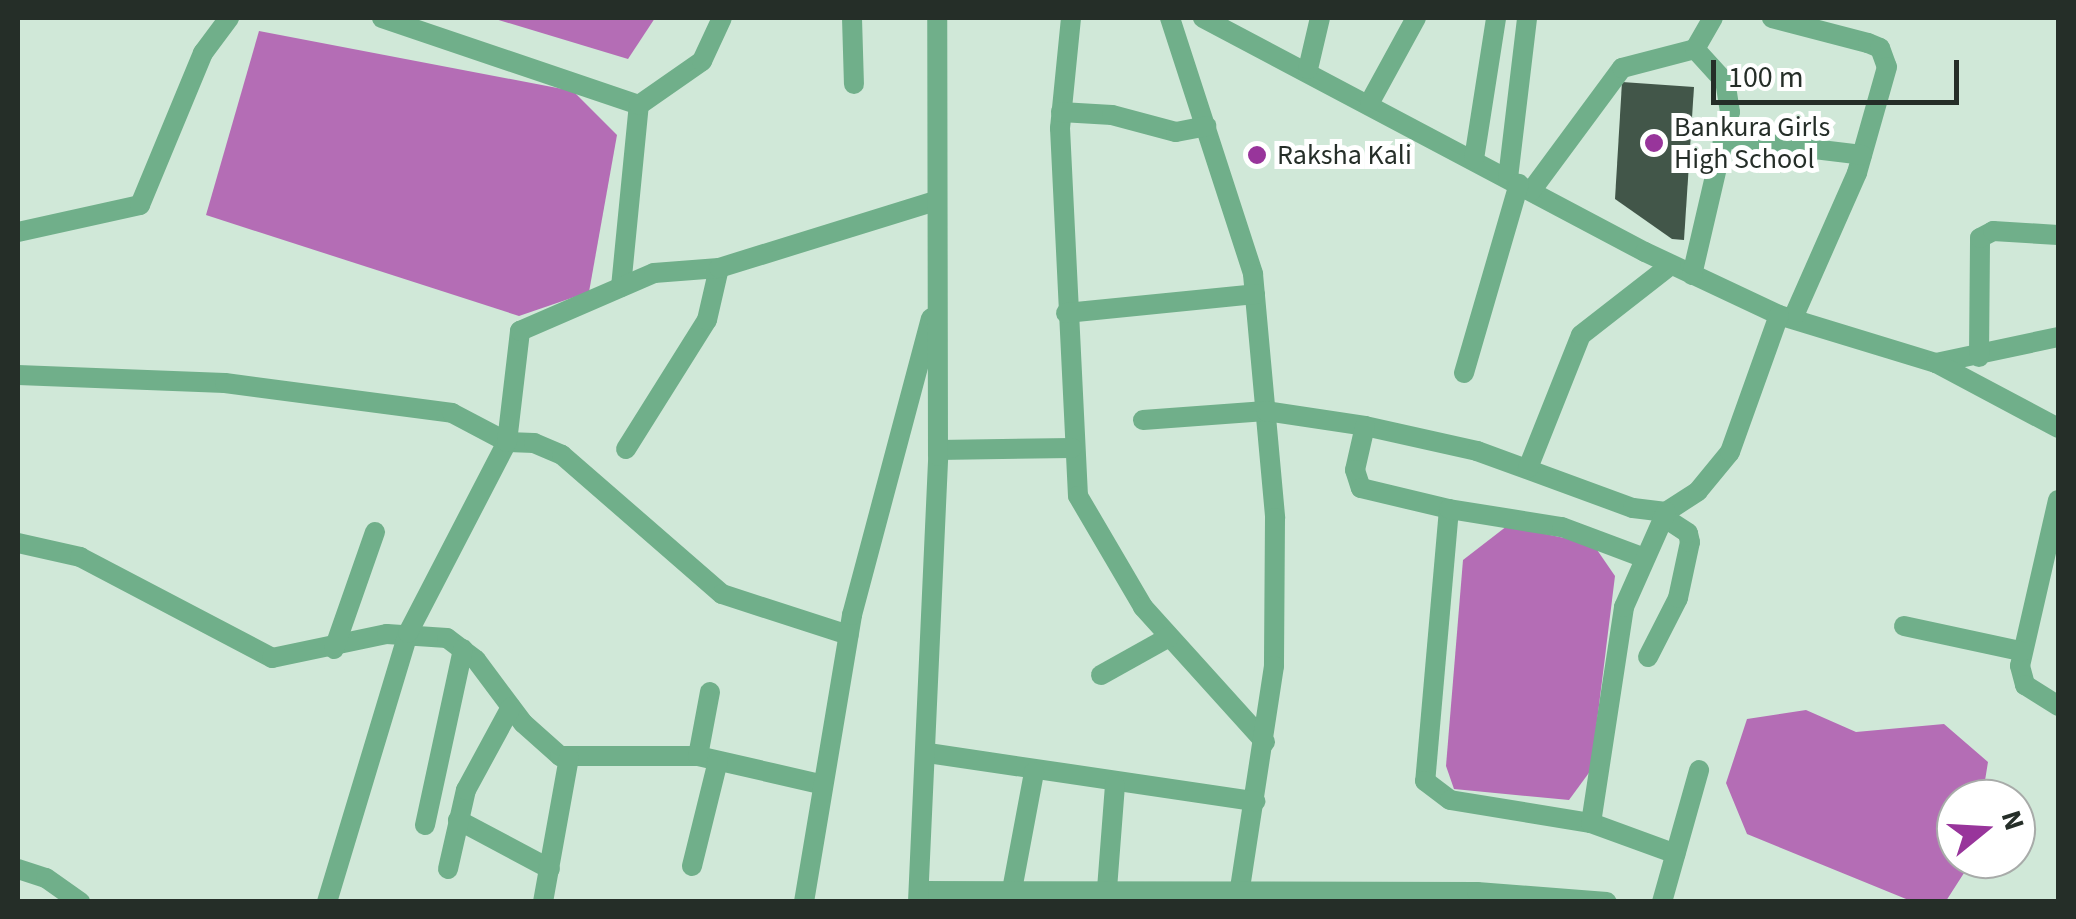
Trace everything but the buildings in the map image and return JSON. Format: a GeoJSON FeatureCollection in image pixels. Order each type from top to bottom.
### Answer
{"type":"FeatureCollection","features":[{"type":"Feature","properties":{"kind":"street"},"geometry":{"type":"LineString","coordinates":[[18,232],[140,205],[150,193],[203,53],[228,18]]}},
{"type":"Feature","properties":{"kind":"street"},"geometry":{"type":"LineString","coordinates":[[382,18],[639,105]]}},
{"type":"Feature","properties":{"kind":"street"},"geometry":{"type":"LineString","coordinates":[[621,287],[639,105],[702,61],[722,18]]}},
{"type":"Feature","properties":{"kind":"street"},"geometry":{"type":"LineString","coordinates":[[852,18],[854,84]]}},
{"type":"Feature","properties":{"kind":"street"},"geometry":{"type":"LineString","coordinates":[[936,18],[938,450],[919,896],[1082,896],[1107,889],[1239,896],[1607,902]]}},
{"type":"Feature","properties":{"kind":"street"},"geometry":{"type":"LineString","coordinates":[[1070,18],[1060,112],[1072,448],[1078,496],[1090,525],[1169,638],[1265,742]]}},
{"type":"Feature","properties":{"kind":"street"},"geometry":{"type":"LineString","coordinates":[[1170,18],[1242,224],[1255,294],[1275,518],[1274,666],[1239,896]]}},
{"type":"Feature","properties":{"kind":"street"},"geometry":{"type":"LineString","coordinates":[[1203,18],[1308,69],[1692,276],[1786,317],[1936,363],[2058,428]]}},
{"type":"Feature","properties":{"kind":"street"},"geometry":{"type":"LineString","coordinates":[[1308,69],[1320,18]]}},
{"type":"Feature","properties":{"kind":"street"},"geometry":{"type":"LineString","coordinates":[[1370,102],[1416,18]]}},
{"type":"Feature","properties":{"kind":"street"},"geometry":{"type":"LineString","coordinates":[[1474,159],[1496,18]]}},
{"type":"Feature","properties":{"kind":"street"},"geometry":{"type":"LineString","coordinates":[[1464,372],[1519,184],[1527,18]]}},
{"type":"Feature","properties":{"kind":"street"},"geometry":{"type":"LineString","coordinates":[[1519,184],[1622,68],[1695,49],[1712,18]]}},
{"type":"Feature","properties":{"kind":"street"},"geometry":{"type":"LineString","coordinates":[[1592,823],[1610,733],[1618,633],[1642,557],[1664,514],[1698,491],[1730,452],[1786,317],[1862,155],[1886,56],[1868,43],[1772,18]]}},
{"type":"Feature","properties":{"kind":"street"},"geometry":{"type":"LineString","coordinates":[[1692,276],[1730,93],[1695,49]]}},
{"type":"Feature","properties":{"kind":"street"},"geometry":{"type":"LineString","coordinates":[[1060,112],[1112,115],[1176,132],[1206,126]]}},
{"type":"Feature","properties":{"kind":"street"},"geometry":{"type":"LineString","coordinates":[[1722,138],[1862,155]]}},
{"type":"Feature","properties":{"kind":"street"},"geometry":{"type":"LineString","coordinates":[[327,902],[408,634],[508,442],[520,331],[654,273],[719,268],[935,201]]}},
{"type":"Feature","properties":{"kind":"street"},"geometry":{"type":"LineString","coordinates":[[1979,357],[1980,238],[1994,231],[2058,235]]}},
{"type":"Feature","properties":{"kind":"street"},"geometry":{"type":"LineString","coordinates":[[1528,468],[1581,336],[1671,265]]}},
{"type":"Feature","properties":{"kind":"street"},"geometry":{"type":"LineString","coordinates":[[626,449],[700,334],[719,268]]}},
{"type":"Feature","properties":{"kind":"street"},"geometry":{"type":"LineString","coordinates":[[1066,313],[1255,294]]}},
{"type":"Feature","properties":{"kind":"street"},"geometry":{"type":"LineString","coordinates":[[804,902],[820,784],[848,635],[906,397],[937,300]]}},
{"type":"Feature","properties":{"kind":"street"},"geometry":{"type":"LineString","coordinates":[[1936,363],[1979,357],[2058,336]]}},
{"type":"Feature","properties":{"kind":"street"},"geometry":{"type":"LineString","coordinates":[[18,375],[225,383],[361,397],[452,412],[508,442],[534,443],[562,455],[722,594],[848,635]]}},
{"type":"Feature","properties":{"kind":"street"},"geometry":{"type":"LineString","coordinates":[[1143,420],[1266,411],[1365,426],[1528,468],[1632,508],[1664,514],[1688,532],[1690,542],[1678,598],[1648,657]]}},
{"type":"Feature","properties":{"kind":"street"},"geometry":{"type":"LineString","coordinates":[[1365,426],[1355,470],[1362,488],[1572,530],[1642,557]]}},
{"type":"Feature","properties":{"kind":"street"},"geometry":{"type":"LineString","coordinates":[[938,450],[1072,448]]}},
{"type":"Feature","properties":{"kind":"street"},"geometry":{"type":"LineString","coordinates":[[2058,500],[2021,652],[2026,685],[2058,706]]}},
{"type":"Feature","properties":{"kind":"street"},"geometry":{"type":"LineString","coordinates":[[1448,508],[1425,781],[1450,800],[1592,823],[1676,854]]}},
{"type":"Feature","properties":{"kind":"street"},"geometry":{"type":"LineString","coordinates":[[334,649],[375,532]]}},
{"type":"Feature","properties":{"kind":"street"},"geometry":{"type":"LineString","coordinates":[[18,542],[80,558],[272,658],[408,634],[447,638],[463,649],[552,750],[569,758],[708,758],[820,784]]}},
{"type":"Feature","properties":{"kind":"street"},"geometry":{"type":"LineString","coordinates":[[1904,626],[2021,652]]}},
{"type":"Feature","properties":{"kind":"street"},"geometry":{"type":"LineString","coordinates":[[1100,675],[1169,638]]}},
{"type":"Feature","properties":{"kind":"street"},"geometry":{"type":"LineString","coordinates":[[425,826],[463,649]]}},
{"type":"Feature","properties":{"kind":"street"},"geometry":{"type":"LineString","coordinates":[[692,866],[708,758],[710,692]]}},
{"type":"Feature","properties":{"kind":"street"},"geometry":{"type":"LineString","coordinates":[[448,869],[473,772],[511,706]]}},
{"type":"Feature","properties":{"kind":"street"},"geometry":{"type":"LineString","coordinates":[[928,753],[1115,785],[1254,801]]}},
{"type":"Feature","properties":{"kind":"street"},"geometry":{"type":"LineString","coordinates":[[543,902],[569,758]]}},
{"type":"Feature","properties":{"kind":"street"},"geometry":{"type":"LineString","coordinates":[[1662,902],[1699,770]]}},
{"type":"Feature","properties":{"kind":"street"},"geometry":{"type":"LineString","coordinates":[[1018,894],[1034,772]]}},
{"type":"Feature","properties":{"kind":"street"},"geometry":{"type":"LineString","coordinates":[[1107,889],[1115,785]]}},
{"type":"Feature","properties":{"kind":"street"},"geometry":{"type":"LineString","coordinates":[[458,820],[550,869]]}},
{"type":"Feature","properties":{"kind":"street"},"geometry":{"type":"LineString","coordinates":[[20,876],[80,902]]}},
{"type":"Feature","properties":{"kind":"shaded area"},"geometry":{"type":"Polygon","coordinates":[[[492,18],[655,18],[628,59],[492,18]]]}},
{"type":"Feature","properties":{"kind":"shaded area"},"geometry":{"type":"Polygon","coordinates":[[[259,31],[573,91],[617,135],[589,292],[519,316],[206,215],[259,31]]]}},
{"type":"Feature","properties":{"kind":"shaded area"},"geometry":{"type":"Polygon","coordinates":[[[1507,526],[1593,544],[1615,576],[1591,770],[1569,800],[1454,789],[1446,766],[1463,560],[1507,526]]]}},
{"type":"Feature","properties":{"kind":"shaded area"},"geometry":{"type":"Polygon","coordinates":[[[1806,710],[1856,732],[1944,724],[1988,762],[1985,779],[1936,779],[1936,879],[1960,879],[1946,901],[1911,901],[1747,834],[1726,783],[1747,719],[1806,710]]]}},
{"type":"Feature","properties":{"kind":"place","name":"Bankura Girls High School"},"geometry":{"type":"Point","coordinates":[1654,143]}},
{"type":"Feature","properties":{"kind":"place","name":"Raksha Kali"},"geometry":{"type":"Point","coordinates":[1257,155]}}]}
